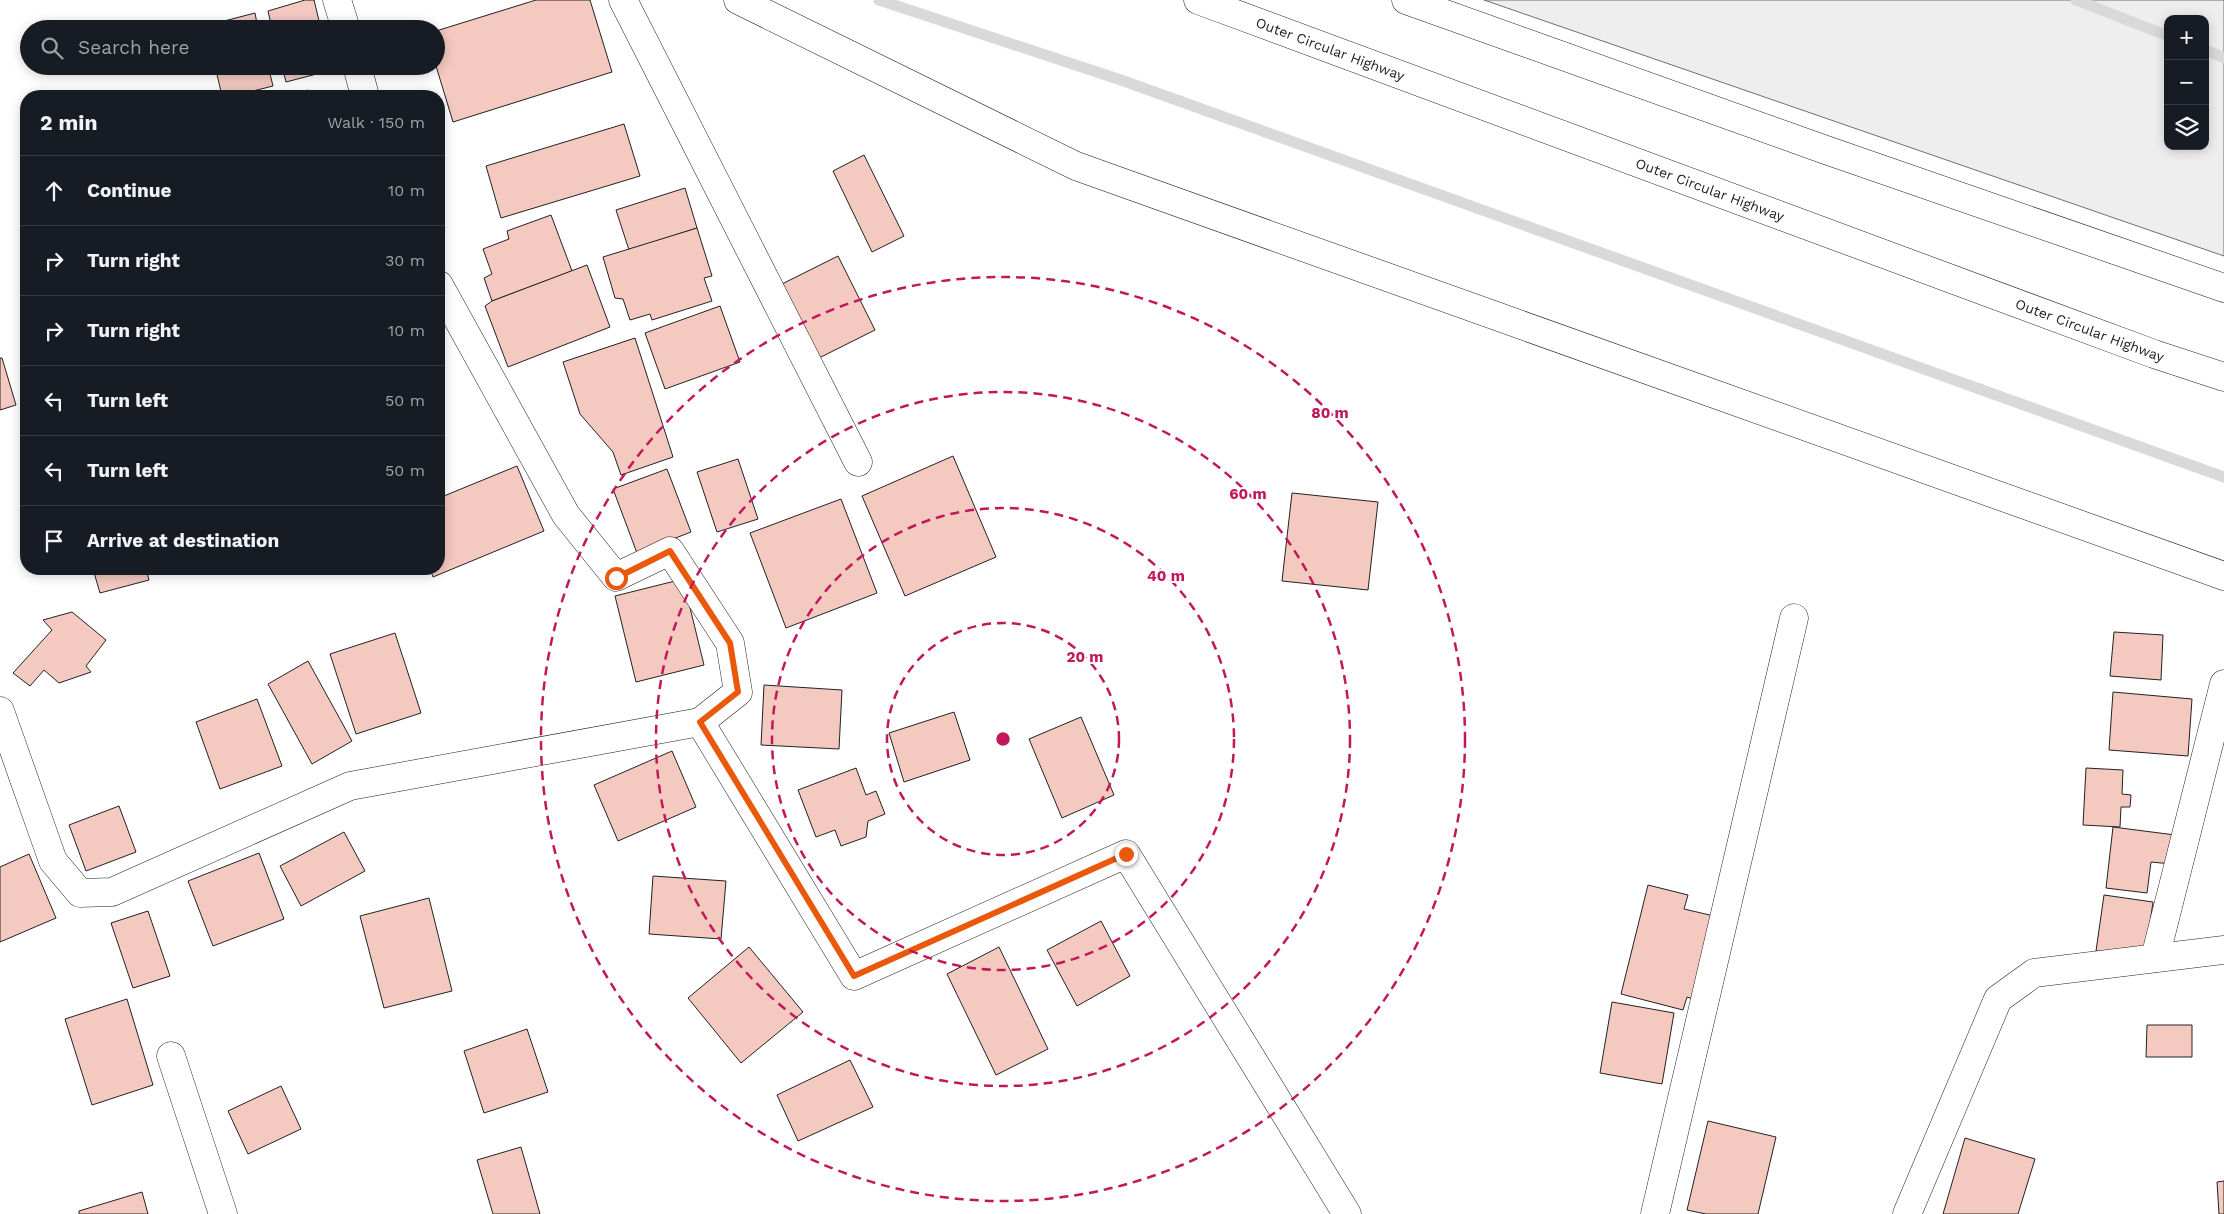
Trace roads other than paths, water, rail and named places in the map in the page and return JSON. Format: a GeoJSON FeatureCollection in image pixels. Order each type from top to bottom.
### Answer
{"type":"FeatureCollection","features":[{"type":"Feature","properties":{"kind":"main road"},"geometry":{"type":"LineString","coordinates":[[338,0],[344,20]]}},
{"type":"Feature","properties":{"kind":"main road"},"geometry":{"type":"LineString","coordinates":[[623,0],[858,462]]}},
{"type":"Feature","properties":{"kind":"main road"},"geometry":{"type":"LineString","coordinates":[[738,0],[1076,166],[2224,576]]}},
{"type":"Feature","properties":{"kind":"main road","name":"Outer Circular Highway"},"geometry":{"type":"LineString","coordinates":[[1198,0],[2154,354],[2224,377]]}},
{"type":"Feature","properties":{"kind":"main road"},"geometry":{"type":"LineString","coordinates":[[1406,0],[1814,146],[2224,288]]}},
{"type":"Feature","properties":{"kind":"main road"},"geometry":{"type":"LineString","coordinates":[[359,75],[363,90]]}},
{"type":"Feature","properties":{"kind":"main road"},"geometry":{"type":"LineString","coordinates":[[0,711],[53,862],[80,893],[112,892],[350,786],[700,722],[738,692],[730,643],[670,551],[616,578],[566,515],[445,296]]}},
{"type":"Feature","properties":{"kind":"main road"},"geometry":{"type":"LineString","coordinates":[[1655,1214],[1794,618]]}},
{"type":"Feature","properties":{"kind":"main road"},"geometry":{"type":"LineString","coordinates":[[2155,958],[2224,684]]}},
{"type":"Feature","properties":{"kind":"main road"},"geometry":{"type":"LineString","coordinates":[[700,722],[854,976],[1126,854],[1347,1214]]}},
{"type":"Feature","properties":{"kind":"main road"},"geometry":{"type":"LineString","coordinates":[[1907,1214],[1998,999],[2034,973],[2224,950]]}},
{"type":"Feature","properties":{"kind":"main road"},"geometry":{"type":"LineString","coordinates":[[171,1056],[223,1214]]}},
{"type":"Feature","properties":{"kind":"waterway"},"geometry":{"type":"LineString","coordinates":[[879,0],[1121,80],[2224,477]]}},
{"type":"Feature","properties":{"kind":"waterway"},"geometry":{"type":"LineString","coordinates":[[2076,0],[2164,34]]}},
{"type":"Feature","properties":{"kind":"waterway"},"geometry":{"type":"LineString","coordinates":[[2209,52],[2224,58]]}}]}
